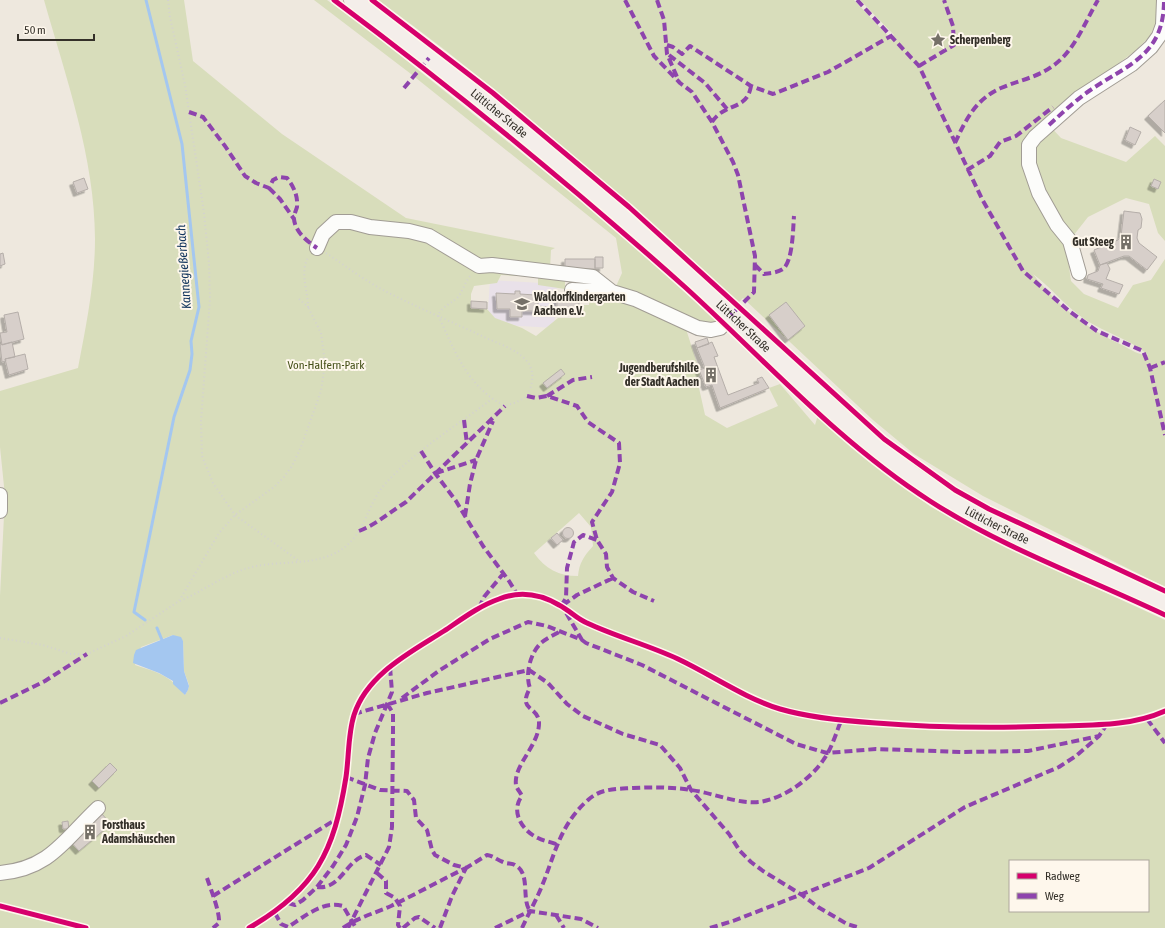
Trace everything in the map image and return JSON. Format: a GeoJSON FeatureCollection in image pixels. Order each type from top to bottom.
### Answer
{"type":"FeatureCollection","features":[{"type":"Feature","properties":{"kind":"main road","name":"Lütticher Straße"},"geometry":{"type":"LineString","coordinates":[[353,0],[486,101],[584,183],[731,315],[859,434],[938,492],[973,513],[1019,537],[1165,603]]}},
{"type":"Feature","properties":{"kind":"street"},"geometry":{"type":"LineString","coordinates":[[1079,273],[1070,241],[1057,225],[1039,193],[1029,164],[1030,145],[1035,137],[1079,98],[1132,64],[1151,47],[1159,36],[1163,25],[1164,0]]}},
{"type":"Feature","properties":{"kind":"street"},"geometry":{"type":"LineString","coordinates":[[317,248],[328,227],[336,222],[351,222],[370,227],[409,231],[429,236],[478,266],[492,265],[593,277],[612,292]]}},
{"type":"Feature","properties":{"kind":"street"},"geometry":{"type":"LineString","coordinates":[[572,290],[612,292],[635,299],[705,330],[720,328],[731,315]]}},
{"type":"Feature","properties":{"kind":"street"},"geometry":{"type":"LineString","coordinates":[[0,495],[0,511]]}},
{"type":"Feature","properties":{"kind":"street"},"geometry":{"type":"LineString","coordinates":[[0,873],[24,869],[46,859],[98,808]]}},
{"type":"Feature","properties":{"kind":"path"},"geometry":{"type":"LineString","coordinates":[[168,0],[170,17],[185,85],[204,213],[209,263],[210,299],[201,421],[202,456],[213,483],[235,514],[299,561]]}},
{"type":"Feature","properties":{"kind":"path"},"geometry":{"type":"LineString","coordinates":[[308,307],[308,295],[304,277],[307,258],[317,248],[389,294],[438,315],[508,347],[529,364],[533,378],[527,396],[517,402],[505,406],[492,399],[462,367],[438,315]]}},
{"type":"Feature","properties":{"kind":"path"},"geometry":{"type":"LineString","coordinates":[[438,315],[443,307],[459,297],[466,280],[478,266]]}},
{"type":"Feature","properties":{"kind":"path"},"geometry":{"type":"LineString","coordinates":[[179,601],[219,532],[235,514],[274,487],[292,466],[317,404],[324,376],[325,353],[321,333],[308,307],[299,298]]}},
{"type":"Feature","properties":{"kind":"path"},"geometry":{"type":"LineString","coordinates":[[0,638],[43,645],[71,654],[87,654],[126,636],[179,601],[249,568],[327,556],[344,547],[359,532],[374,499],[384,485],[404,464],[492,399]]}},
{"type":"Feature","properties":{"kind":"shaded area","name":"Waldorfkindergarten Aachen e.V."},"geometry":{"type":"Polygon","coordinates":[[[490,280],[557,284],[554,328],[487,324],[490,280]]]}},
{"type":"Feature","properties":{"kind":"green space","name":"Von-Halfern-Park"},"geometry":{"type":"Polygon","coordinates":[[[44,0],[184,0],[193,61],[282,134],[406,218],[555,248],[551,250],[550,269],[565,269],[565,289],[538,285],[538,277],[501,275],[497,283],[474,286],[471,294],[471,308],[487,309],[495,318],[522,328],[536,336],[558,318],[580,318],[583,305],[589,305],[590,293],[613,293],[622,273],[616,238],[411,74],[314,0],[327,0],[366,28],[590,208],[726,329],[686,329],[700,373],[697,379],[705,415],[727,428],[778,406],[769,388],[780,384],[815,425],[818,415],[869,461],[931,507],[1013,550],[1165,620],[1165,928],[0,928],[0,596],[5,496],[0,447],[0,391],[78,368],[90,304],[95,255],[95,239],[94,209],[85,148],[70,89],[44,0]],[[579,513],[534,553],[538,559],[553,570],[565,575],[578,576],[582,560],[593,546],[591,527],[579,513]],[[173,635],[141,647],[135,665],[151,670],[168,678],[185,695],[189,685],[184,671],[183,641],[173,635]]]}},
{"type":"Feature","properties":{"kind":"green space"},"geometry":{"type":"Polygon","coordinates":[[[378,0],[854,0],[890,38],[894,35],[860,0],[1160,0],[1157,22],[1149,37],[1135,51],[1044,120],[1061,138],[1126,162],[1155,136],[1165,146],[1165,241],[1158,233],[1149,204],[1126,198],[1088,217],[1066,245],[1071,281],[1084,294],[1118,308],[1133,285],[1151,280],[1165,259],[1165,587],[983,496],[914,454],[873,420],[743,298],[738,303],[607,185],[472,71],[378,0]],[[1033,274],[1052,296],[1085,324],[1132,350],[1148,355],[1133,344],[1087,321],[1033,274]]]}},
{"type":"Feature","properties":{"kind":"water"},"geometry":{"type":"Polygon","coordinates":[[[173,635],[181,637],[183,641],[184,671],[189,686],[185,695],[173,684],[173,681],[159,673],[133,663],[136,650],[173,635]]]}},
{"type":"Feature","properties":{"kind":"building"},"geometry":{"type":"Polygon","coordinates":[[[1165,100],[1165,133],[1148,116],[1165,100]]]}},
{"type":"Feature","properties":{"kind":"building"},"geometry":{"type":"Polygon","coordinates":[[[1130,127],[1141,132],[1135,145],[1125,140],[1130,127]]]}},
{"type":"Feature","properties":{"kind":"building"},"geometry":{"type":"Polygon","coordinates":[[[84,178],[88,189],[77,193],[73,182],[84,178]]]}},
{"type":"Feature","properties":{"kind":"building"},"geometry":{"type":"Polygon","coordinates":[[[1154,179],[1161,182],[1158,189],[1151,186],[1154,179]]]}},
{"type":"Feature","properties":{"kind":"building","name":"Gut Steeg"},"geometry":{"type":"Polygon","coordinates":[[[1124,211],[1140,213],[1142,219],[1141,228],[1138,230],[1137,238],[1139,243],[1157,257],[1147,270],[1129,256],[1124,256],[1100,265],[1094,250],[1118,240],[1121,236],[1124,211]]]}},
{"type":"Feature","properties":{"kind":"building"},"geometry":{"type":"Polygon","coordinates":[[[3,253],[5,264],[0,266],[0,254],[3,253]]]}},
{"type":"Feature","properties":{"kind":"building"},"geometry":{"type":"Polygon","coordinates":[[[595,257],[603,257],[603,268],[595,268],[595,257]]]}},
{"type":"Feature","properties":{"kind":"building"},"geometry":{"type":"Polygon","coordinates":[[[565,259],[595,259],[595,269],[565,269],[565,259]]]}},
{"type":"Feature","properties":{"kind":"building"},"geometry":{"type":"Polygon","coordinates":[[[1107,263],[1110,269],[1106,279],[1123,285],[1119,294],[1101,288],[1103,284],[1087,279],[1088,275],[1098,271],[1100,265],[1107,263]]]}},
{"type":"Feature","properties":{"kind":"building"},"geometry":{"type":"Polygon","coordinates":[[[515,291],[520,291],[520,294],[535,295],[536,292],[540,292],[542,295],[538,299],[538,306],[548,307],[547,311],[522,311],[522,317],[510,317],[510,309],[497,309],[496,293],[515,294],[515,291]]]}},
{"type":"Feature","properties":{"kind":"building"},"geometry":{"type":"Polygon","coordinates":[[[557,296],[575,296],[575,302],[579,302],[579,308],[557,308],[557,296]]]}},
{"type":"Feature","properties":{"kind":"building"},"geometry":{"type":"Polygon","coordinates":[[[471,301],[487,302],[487,309],[471,308],[471,301]]]}},
{"type":"Feature","properties":{"kind":"building"},"geometry":{"type":"Polygon","coordinates":[[[786,302],[805,326],[788,340],[769,315],[786,302]]]}},
{"type":"Feature","properties":{"kind":"building"},"geometry":{"type":"Polygon","coordinates":[[[18,312],[24,339],[2,345],[0,333],[7,332],[4,315],[18,312]]]}},
{"type":"Feature","properties":{"kind":"building"},"geometry":{"type":"Polygon","coordinates":[[[707,338],[709,344],[697,348],[695,342],[707,338]]]}},
{"type":"Feature","properties":{"kind":"building"},"geometry":{"type":"Polygon","coordinates":[[[12,342],[15,357],[5,359],[6,361],[2,362],[0,345],[12,342]]]}},
{"type":"Feature","properties":{"kind":"building","name":"Jugendberufshilfe der Stadt Aachen"},"geometry":{"type":"Polygon","coordinates":[[[712,342],[718,356],[714,357],[728,395],[759,383],[757,379],[762,377],[769,388],[720,408],[712,385],[706,387],[699,370],[705,368],[697,348],[712,342]]]}},
{"type":"Feature","properties":{"kind":"building"},"geometry":{"type":"Polygon","coordinates":[[[25,354],[28,369],[9,375],[5,359],[25,354]]]}},
{"type":"Feature","properties":{"kind":"building"},"geometry":{"type":"Polygon","coordinates":[[[561,369],[565,374],[547,388],[543,383],[561,369]]]}},
{"type":"Feature","properties":{"kind":"building"},"geometry":{"type":"Polygon","coordinates":[[[566,528],[570,528],[572,529],[572,537],[566,538],[563,535],[563,531],[566,528]]]}},
{"type":"Feature","properties":{"kind":"building"},"geometry":{"type":"Polygon","coordinates":[[[557,533],[563,540],[557,545],[551,538],[557,533]]]}},
{"type":"Feature","properties":{"kind":"building"},"geometry":{"type":"Polygon","coordinates":[[[110,763],[117,770],[99,788],[92,781],[110,763]]]}},
{"type":"Feature","properties":{"kind":"building","name":"Forsthaus Adamshäuschen"},"geometry":{"type":"Polygon","coordinates":[[[101,813],[111,824],[79,851],[70,841],[101,813]]]}},
{"type":"Feature","properties":{"kind":"building"},"geometry":{"type":"Polygon","coordinates":[[[68,821],[69,829],[63,829],[62,822],[68,821]]]}},
{"type":"Feature","properties":{"kind":"waterway","name":"Kannegießerbach"},"geometry":{"type":"LineString","coordinates":[[145,620],[134,612],[174,417],[190,370],[192,354],[191,341],[199,307],[182,144],[146,0]]}},
{"type":"Feature","properties":{"kind":"waterway"},"geometry":{"type":"LineString","coordinates":[[157,628],[162,640]]}},
{"type":"Feature","properties":{"kind":"marked path"},"geometry":{"type":"LineString","coordinates":[[625,0],[654,56],[680,83],[692,92],[712,122],[733,162],[738,175],[755,256],[754,292],[731,315]]}},
{"type":"Feature","properties":{"kind":"marked path"},"geometry":{"type":"LineString","coordinates":[[657,0],[664,20],[667,54],[677,77]]}},
{"type":"Feature","properties":{"kind":"marked path"},"geometry":{"type":"LineString","coordinates":[[857,0],[919,66],[982,199],[1023,271],[1069,311],[1097,331],[1143,351],[1150,368],[1165,435]]}},
{"type":"Feature","properties":{"kind":"marked path"},"geometry":{"type":"LineString","coordinates":[[919,66],[954,45],[953,26],[944,0]]}},
{"type":"Feature","properties":{"kind":"marked path"},"geometry":{"type":"LineString","coordinates":[[955,143],[968,118],[978,104],[985,98],[1001,88],[1041,73],[1061,59],[1074,44],[1098,0]]}},
{"type":"Feature","properties":{"kind":"marked path"},"geometry":{"type":"LineString","coordinates":[[1049,125],[1084,95],[1130,65],[1151,46],[1158,34],[1162,19],[1164,0]]}},
{"type":"Feature","properties":{"kind":"marked path"},"geometry":{"type":"LineString","coordinates":[[667,45],[673,47],[682,54],[690,46],[751,86],[773,94],[828,72],[891,36]]}},
{"type":"Feature","properties":{"kind":"marked path"},"geometry":{"type":"LineString","coordinates":[[669,55],[705,83],[727,109]]}},
{"type":"Feature","properties":{"kind":"marked path"},"geometry":{"type":"LineString","coordinates":[[404,88],[429,58]]}},
{"type":"Feature","properties":{"kind":"marked path"},"geometry":{"type":"LineString","coordinates":[[712,122],[723,111],[745,99],[749,94],[751,86]]}},
{"type":"Feature","properties":{"kind":"marked path"},"geometry":{"type":"LineString","coordinates":[[967,170],[990,156],[1000,142],[1016,136],[1053,107]]}},
{"type":"Feature","properties":{"kind":"marked path"},"geometry":{"type":"LineString","coordinates":[[189,112],[203,117],[245,176],[256,183],[269,188],[273,180],[279,177],[287,178],[294,188],[296,195],[297,207],[294,215],[295,224],[299,232],[306,240],[317,248]]}},
{"type":"Feature","properties":{"kind":"marked path"},"geometry":{"type":"LineString","coordinates":[[269,188],[280,199],[294,219]]}},
{"type":"Feature","properties":{"kind":"marked path"},"geometry":{"type":"LineString","coordinates":[[755,265],[764,274],[774,273],[783,269],[791,252],[794,216]]}},
{"type":"Feature","properties":{"kind":"marked path"},"geometry":{"type":"LineString","coordinates":[[1150,368],[1165,362]]}},
{"type":"Feature","properties":{"kind":"marked path"},"geometry":{"type":"LineString","coordinates":[[547,396],[573,380],[592,377]]}},
{"type":"Feature","properties":{"kind":"marked path"},"geometry":{"type":"LineString","coordinates":[[527,396],[536,398],[547,396],[577,406],[588,422],[619,443],[620,463],[612,492],[592,522],[597,540],[606,554],[607,567],[613,578],[633,592],[654,601]]}},
{"type":"Feature","properties":{"kind":"marked path"},"geometry":{"type":"LineString","coordinates":[[359,531],[378,521],[406,502],[505,406]]}},
{"type":"Feature","properties":{"kind":"marked path"},"geometry":{"type":"LineString","coordinates":[[464,420],[467,444]]}},
{"type":"Feature","properties":{"kind":"marked path"},"geometry":{"type":"LineString","coordinates":[[465,516],[470,484],[476,460],[493,421]]}},
{"type":"Feature","properties":{"kind":"marked path"},"geometry":{"type":"LineString","coordinates":[[421,451],[456,501],[483,546],[517,594]]}},
{"type":"Feature","properties":{"kind":"marked path"},"geometry":{"type":"LineString","coordinates":[[436,473],[476,460]]}},
{"type":"Feature","properties":{"kind":"marked path"},"geometry":{"type":"LineString","coordinates":[[561,606],[566,598],[567,568],[574,542],[583,535],[597,540]]}},
{"type":"Feature","properties":{"kind":"marked path"},"geometry":{"type":"LineString","coordinates":[[479,608],[484,597],[503,574]]}},
{"type":"Feature","properties":{"kind":"marked path"},"geometry":{"type":"LineString","coordinates":[[563,605],[577,595],[613,578]]}},
{"type":"Feature","properties":{"kind":"marked path"},"geometry":{"type":"LineString","coordinates":[[402,698],[440,670],[490,639],[528,622],[547,626],[582,640],[565,611]]}},
{"type":"Feature","properties":{"kind":"marked path"},"geometry":{"type":"LineString","coordinates":[[556,844],[532,835],[523,826],[517,808],[522,796],[516,785],[516,777],[538,730],[538,717],[529,708],[526,701],[530,688],[528,671],[531,658],[541,643],[561,631]]}},
{"type":"Feature","properties":{"kind":"marked path"},"geometry":{"type":"LineString","coordinates":[[582,640],[586,643],[642,665],[796,744],[827,753],[876,749],[962,752],[1028,751],[1099,736]]}},
{"type":"Feature","properties":{"kind":"marked path"},"geometry":{"type":"LineString","coordinates":[[0,703],[45,681],[87,654]]}},
{"type":"Feature","properties":{"kind":"marked path"},"geometry":{"type":"LineString","coordinates":[[317,887],[333,866],[346,845],[357,817],[365,785],[368,758],[375,733],[392,692],[390,667]]}},
{"type":"Feature","properties":{"kind":"marked path"},"geometry":{"type":"LineString","coordinates":[[354,714],[427,693],[529,670],[548,683],[567,704],[583,716],[623,734],[660,745],[680,768],[691,790],[729,834],[740,851],[751,862],[818,907],[847,924],[860,928]]}},
{"type":"Feature","properties":{"kind":"marked path"},"geometry":{"type":"LineString","coordinates":[[348,928],[389,847],[392,827],[393,713],[388,705]]}},
{"type":"Feature","properties":{"kind":"marked path"},"geometry":{"type":"LineString","coordinates":[[1147,719],[1165,743]]}},
{"type":"Feature","properties":{"kind":"marked path"},"geometry":{"type":"LineString","coordinates":[[522,928],[536,899],[557,845],[569,821],[593,796],[604,791],[615,789],[677,788],[699,791],[734,800],[751,802],[768,800],[796,787],[812,774],[829,750],[841,721]]}},
{"type":"Feature","properties":{"kind":"marked path"},"geometry":{"type":"LineString","coordinates":[[710,928],[733,921],[869,868],[965,807],[1059,767],[1076,756],[1099,736],[1107,724]]}},
{"type":"Feature","properties":{"kind":"marked path"},"geometry":{"type":"LineString","coordinates":[[346,777],[380,790],[407,791],[414,800],[416,818],[427,830],[432,850],[435,855],[454,865],[466,868],[487,855],[505,863],[515,865],[523,874],[527,906],[530,911]]}},
{"type":"Feature","properties":{"kind":"marked path"},"geometry":{"type":"LineString","coordinates":[[213,896],[338,818]]}},
{"type":"Feature","properties":{"kind":"marked path"},"geometry":{"type":"LineString","coordinates":[[288,903],[295,905],[317,887],[325,887],[332,884],[338,880],[353,863],[366,855],[381,865]]}},
{"type":"Feature","properties":{"kind":"marked path"},"geometry":{"type":"LineString","coordinates":[[343,928],[360,918],[391,906],[466,868]]}},
{"type":"Feature","properties":{"kind":"marked path"},"geometry":{"type":"LineString","coordinates":[[440,928],[452,896],[466,868]]}},
{"type":"Feature","properties":{"kind":"marked path"},"geometry":{"type":"LineString","coordinates":[[377,873],[386,881],[386,893],[395,898],[400,906],[398,925],[400,928]]}},
{"type":"Feature","properties":{"kind":"marked path"},"geometry":{"type":"LineString","coordinates":[[207,878],[219,918],[219,923],[213,928]]}},
{"type":"Feature","properties":{"kind":"marked path"},"geometry":{"type":"LineString","coordinates":[[275,913],[281,924],[288,927],[307,914],[321,907],[328,905],[343,906],[356,928]]}},
{"type":"Feature","properties":{"kind":"marked path"},"geometry":{"type":"LineString","coordinates":[[495,928],[530,911],[581,919],[598,928]]}},
{"type":"Feature","properties":{"kind":"marked path"},"geometry":{"type":"LineString","coordinates":[[556,915],[564,928]]}},
{"type":"Feature","properties":{"kind":"marked path"},"geometry":{"type":"LineString","coordinates":[[403,928],[415,918],[419,917],[435,928]]}},
{"type":"Feature","properties":{"kind":"cycle path"},"geometry":{"type":"LineString","coordinates":[[334,0],[425,69],[557,176],[686,288],[834,427],[897,478],[958,518],[1016,548],[1165,615]]}},
{"type":"Feature","properties":{"kind":"cycle path"},"geometry":{"type":"LineString","coordinates":[[372,0],[493,93],[629,207],[884,439],[955,490],[989,509],[1165,591]]}},
{"type":"Feature","properties":{"kind":"cycle path"},"geometry":{"type":"LineString","coordinates":[[249,928],[272,913],[291,898],[306,883],[318,866],[328,847],[335,827],[346,777],[352,722],[360,700],[369,688],[379,676],[404,656],[464,617],[492,602],[514,595],[522,594],[537,596],[552,601],[583,621],[678,659],[754,699],[780,709],[816,717],[922,726],[1013,727],[1113,724],[1139,720],[1165,711]]}},
{"type":"Feature","properties":{"kind":"cycle path"},"geometry":{"type":"LineString","coordinates":[[0,906],[86,928]]}},
{"type":"Feature","properties":{"kind":"place","name":"Scherpenberg"},"geometry":{"type":"Point","coordinates":[938,40]}},
{"type":"Feature","properties":{"kind":"place","name":"Gut Steeg"},"geometry":{"type":"Point","coordinates":[1126,242]}},
{"type":"Feature","properties":{"kind":"place","name":"Waldorfkindergarten Aachen e.V."},"geometry":{"type":"Point","coordinates":[522,304]}},
{"type":"Feature","properties":{"kind":"place","name":"Jugendberufshilfe der Stadt Aachen"},"geometry":{"type":"Point","coordinates":[711,375]}},
{"type":"Feature","properties":{"kind":"place","name":"Forsthaus Adamshäuschen"},"geometry":{"type":"Point","coordinates":[90,832]}}]}
